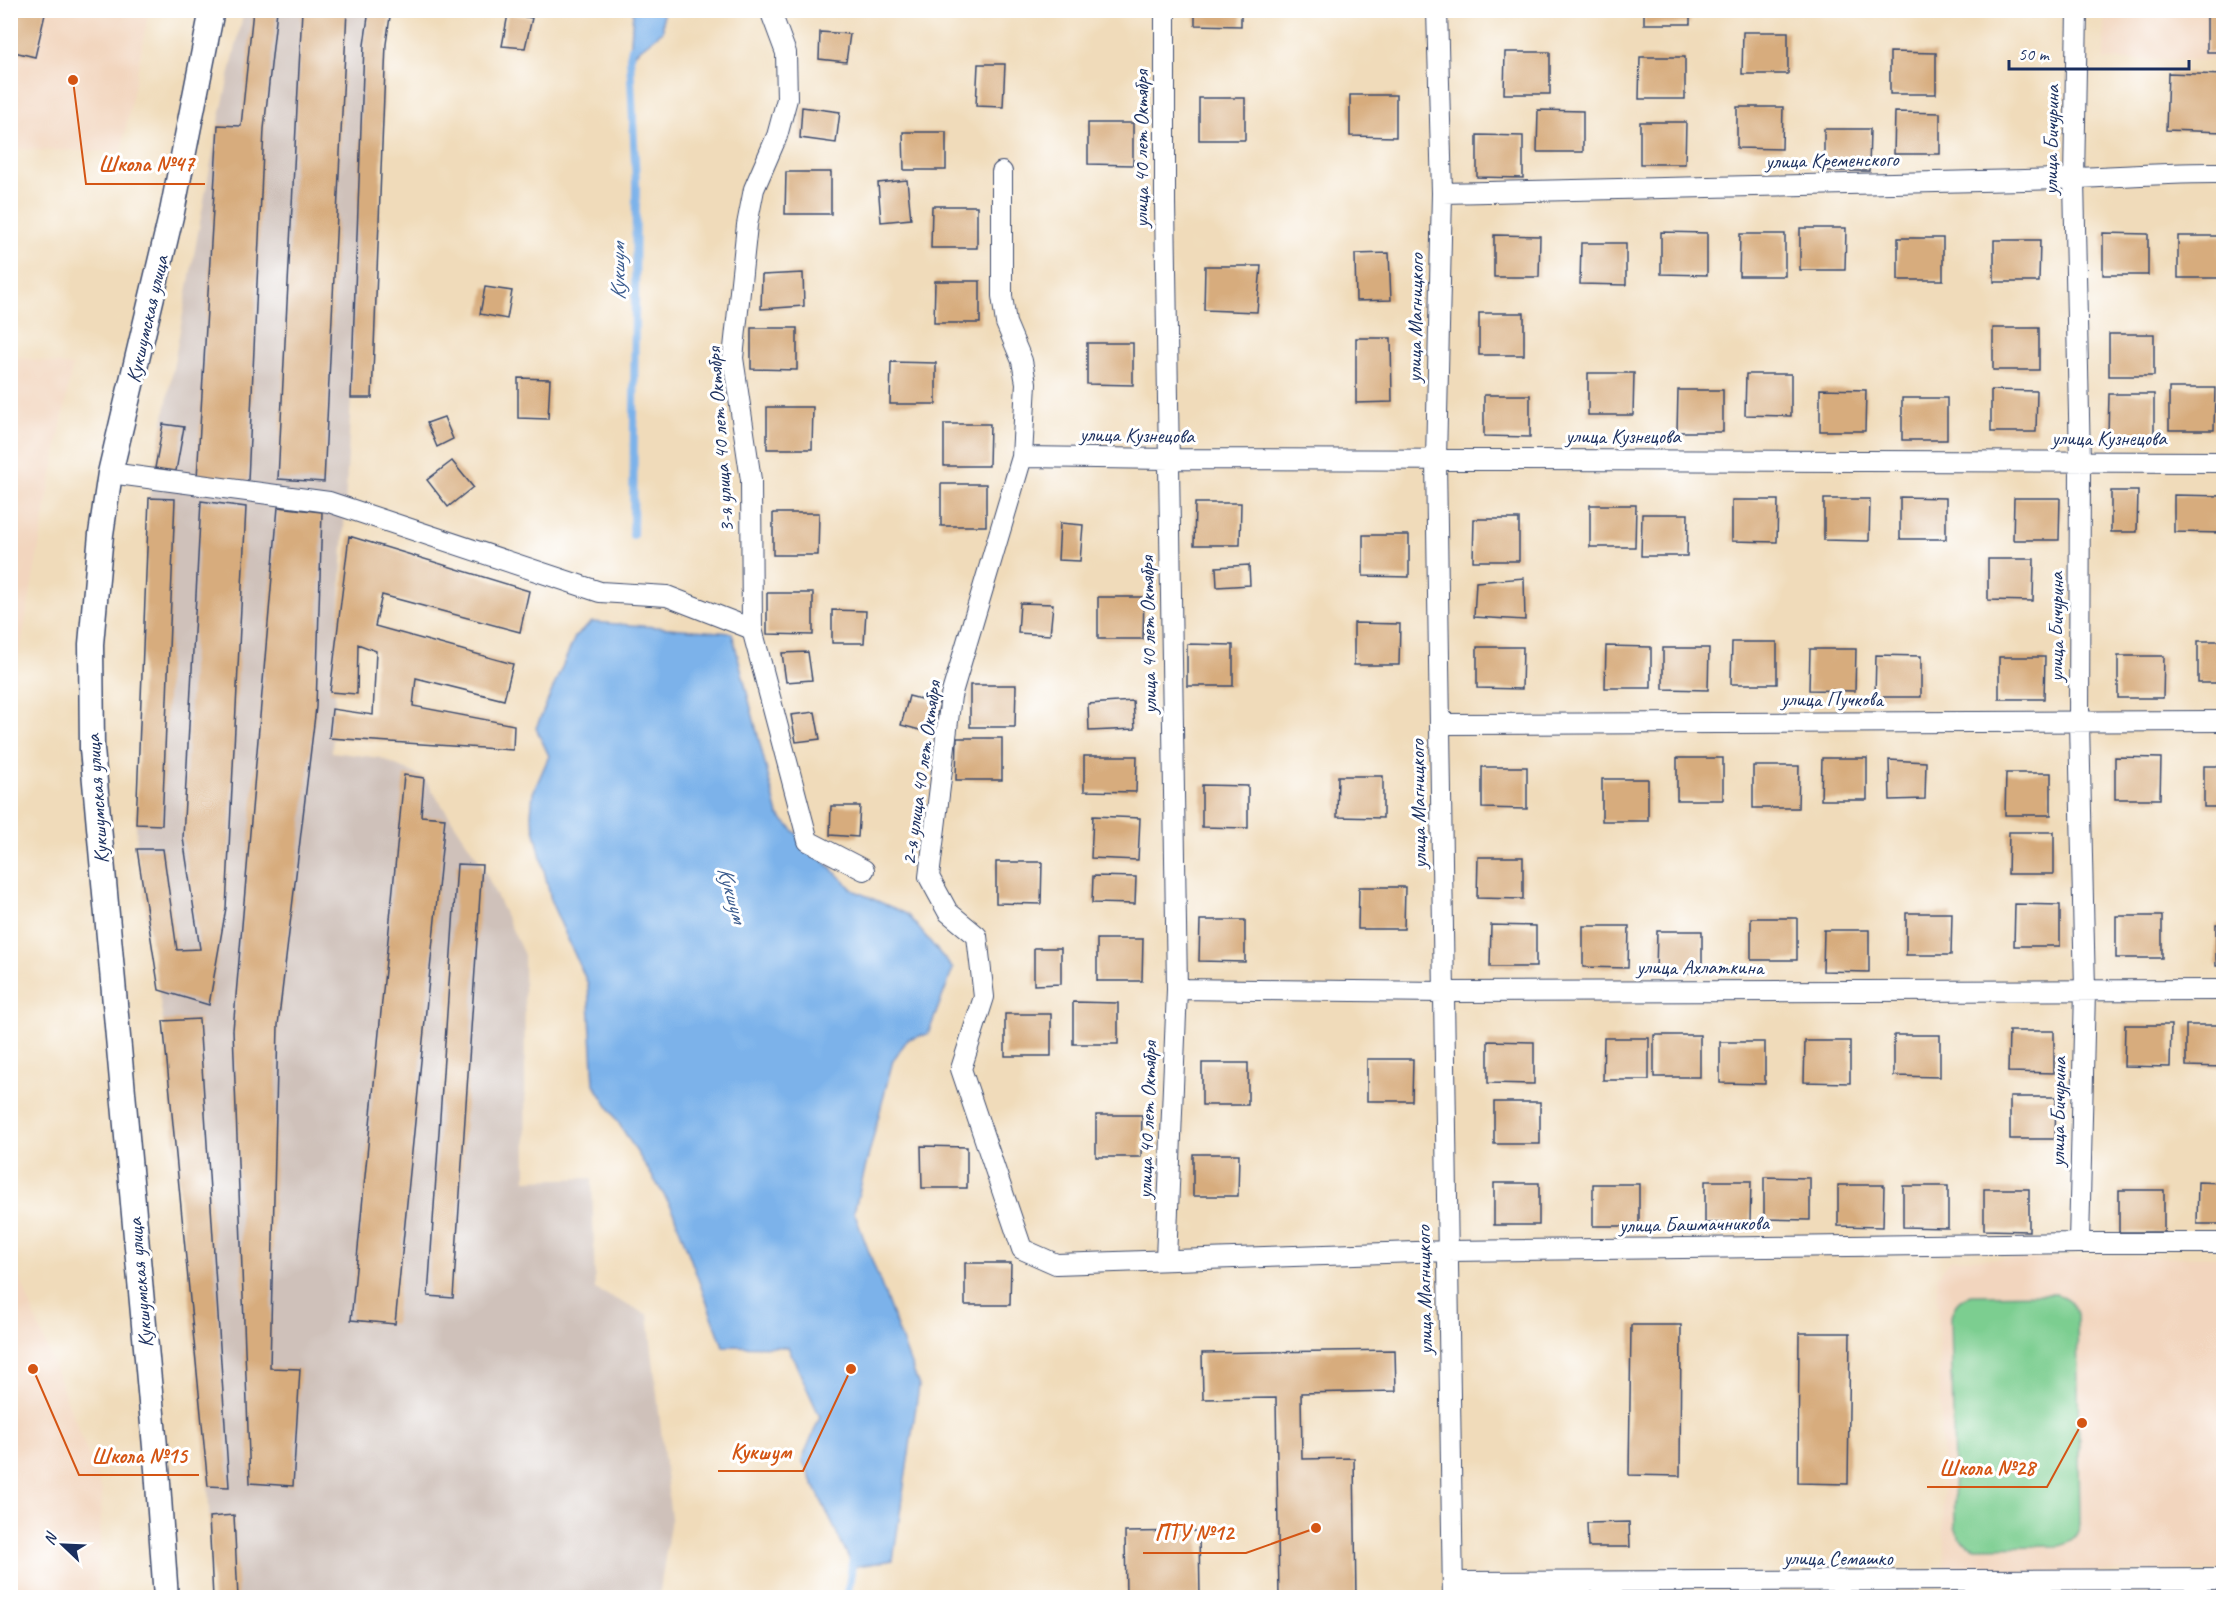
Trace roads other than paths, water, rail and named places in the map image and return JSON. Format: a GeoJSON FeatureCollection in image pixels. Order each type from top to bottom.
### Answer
{"type":"FeatureCollection","features":[{"type":"Feature","properties":{"kind":"street","name":"Кукшумская улица"},"geometry":{"type":"LineString","coordinates":[[166,1598],[157,1469],[92,749],[92,644],[101,534],[110,473],[172,212],[212,10]]}},
{"type":"Feature","properties":{"kind":"street","name":"3-я улица 40 лет Октября"},"geometry":{"type":"LineString","coordinates":[[770,10],[786,53],[787,99],[777,136],[754,189],[747,225],[733,358],[751,480],[752,629],[808,841],[864,870]]}},
{"type":"Feature","properties":{"kind":"street","name":"улица 40 лет Октября"},"geometry":{"type":"LineString","coordinates":[[1165,10],[1177,989],[1166,1259]]}},
{"type":"Feature","properties":{"kind":"street","name":"улица Магницкого"},"geometry":{"type":"LineString","coordinates":[[1437,10],[1442,193],[1436,460],[1453,1590]]}},
{"type":"Feature","properties":{"kind":"street","name":"улица Бичурина"},"geometry":{"type":"LineString","coordinates":[[2078,10],[2074,180],[2080,462],[2079,722],[2085,990],[2079,1243]]}},
{"type":"Feature","properties":{"kind":"street","name":"2-я улица 40 лет Октября"},"geometry":{"type":"LineString","coordinates":[[1002,172],[1002,296],[1006,323],[1022,361],[1026,383],[1022,457],[951,696],[929,877],[948,912],[977,936],[984,997],[961,1069],[1022,1249],[1056,1264],[1166,1259]]}},
{"type":"Feature","properties":{"kind":"street","name":"улица Кременского"},"geometry":{"type":"LineString","coordinates":[[1442,193],[1723,185],[2074,180],[2135,175],[2223,173]]}},
{"type":"Feature","properties":{"kind":"street","name":"улица Кузнецова"},"geometry":{"type":"LineString","coordinates":[[1022,457],[2223,462]]}},
{"type":"Feature","properties":{"kind":"street"},"geometry":{"type":"LineString","coordinates":[[110,473],[329,502],[600,592],[667,596],[752,629]]}},
{"type":"Feature","properties":{"kind":"street","name":"улица Пучкова"},"geometry":{"type":"LineString","coordinates":[[1441,724],[2223,721]]}},
{"type":"Feature","properties":{"kind":"street","name":"улица Ахлаткина"},"geometry":{"type":"LineString","coordinates":[[1177,989],[1444,992],[2223,990]]}},
{"type":"Feature","properties":{"kind":"street","name":"улица Башмачникова"},"geometry":{"type":"LineString","coordinates":[[1166,1259],[1447,1251],[2223,1243]]}},
{"type":"Feature","properties":{"kind":"street","name":"улица Семашко"},"geometry":{"type":"LineString","coordinates":[[1453,1590],[2223,1579]]}},
{"type":"Feature","properties":{"kind":"water"},"geometry":{"type":"Polygon","coordinates":[[[633,11],[663,11],[663,31],[630,57],[633,11]]]}},
{"type":"Feature","properties":{"kind":"water"},"geometry":{"type":"Polygon","coordinates":[[[592,622],[732,633],[778,815],[853,890],[907,914],[953,969],[928,1034],[908,1039],[893,1060],[854,1212],[919,1386],[893,1560],[853,1567],[802,1460],[820,1417],[788,1347],[723,1346],[671,1206],[594,1084],[588,984],[552,904],[531,815],[533,793],[549,756],[536,728],[575,637],[592,622]]]}},
{"type":"Feature","properties":{"kind":"waterway","name":"Кукшум"},"geometry":{"type":"LineString","coordinates":[[632,48],[630,57],[636,182],[633,535]]}},
{"type":"Feature","properties":{"kind":"waterway","name":"Кукшум"},"geometry":{"type":"LineString","coordinates":[[847,1598],[853,1558]]}},
{"type":"Feature","properties":{"kind":"place","name":"Школа №47"},"geometry":{"type":"Point","coordinates":[73,80]}},
{"type":"Feature","properties":{"kind":"place","name":"Школа №15"},"geometry":{"type":"Point","coordinates":[33,1369]}},
{"type":"Feature","properties":{"kind":"place","name":"Кукшум"},"geometry":{"type":"Point","coordinates":[851,1369]}},
{"type":"Feature","properties":{"kind":"place","name":"Школа №28"},"geometry":{"type":"Point","coordinates":[2082,1423]}},
{"type":"Feature","properties":{"kind":"place","name":"ПТУ №12"},"geometry":{"type":"Point","coordinates":[1316,1528]}}]}
